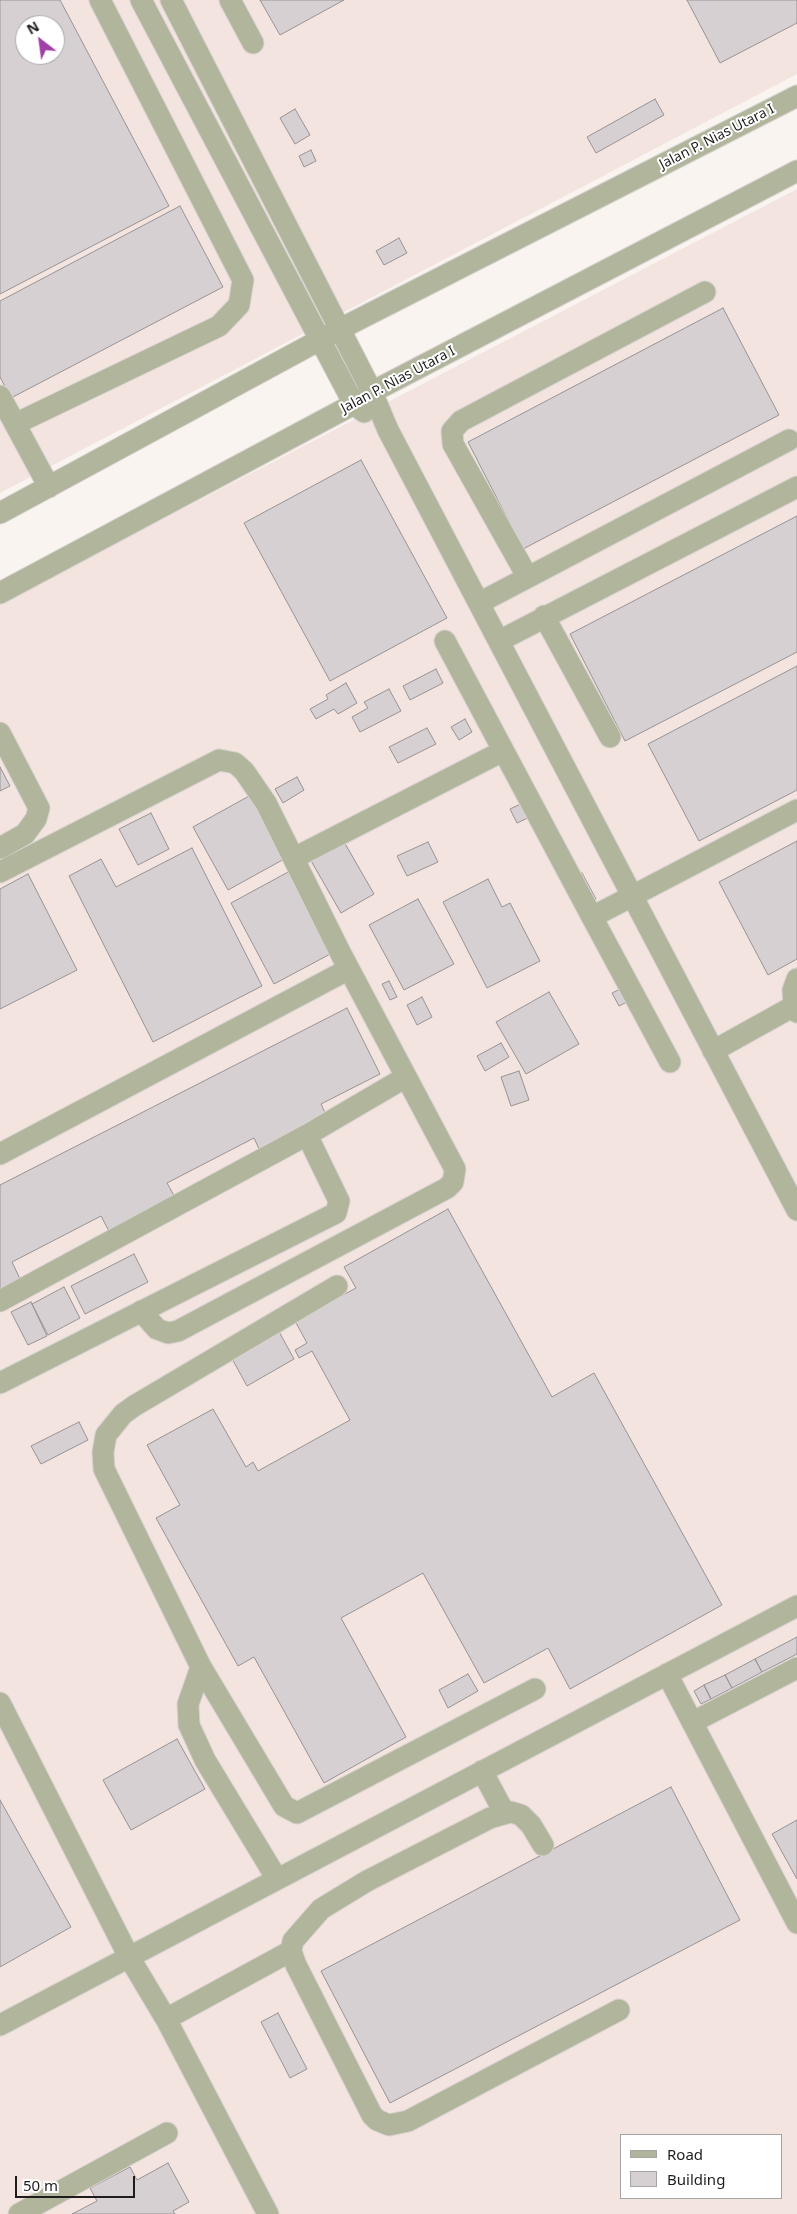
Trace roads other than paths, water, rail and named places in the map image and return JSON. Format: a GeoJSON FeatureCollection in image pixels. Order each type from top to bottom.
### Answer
{"type":"FeatureCollection","features":[{"type":"Feature","properties":{"kind":"street"},"geometry":{"type":"LineString","coordinates":[[15,424],[219,326],[239,305],[243,280],[100,0]]}},
{"type":"Feature","properties":{"kind":"street"},"geometry":{"type":"LineString","coordinates":[[141,0],[354,404],[388,430]]}},
{"type":"Feature","properties":{"kind":"street"},"geometry":{"type":"LineString","coordinates":[[171,0],[372,392],[388,430],[797,1210]]}},
{"type":"Feature","properties":{"kind":"street"},"geometry":{"type":"LineString","coordinates":[[230,0],[253,43]]}},
{"type":"Feature","properties":{"kind":"street","name":"Jalan P. Nias Utara I"},"geometry":{"type":"LineString","coordinates":[[0,513],[340,329],[797,96]]}},
{"type":"Feature","properties":{"kind":"street","name":"Jalan P. Nias Utara I"},"geometry":{"type":"LineString","coordinates":[[0,593],[354,404],[372,392],[797,171]]}},
{"type":"Feature","properties":{"kind":"street"},"geometry":{"type":"LineString","coordinates":[[527,576],[453,444],[452,431],[461,420],[705,292]]}},
{"type":"Feature","properties":{"kind":"street"},"geometry":{"type":"LineString","coordinates":[[0,396],[49,487]]}},
{"type":"Feature","properties":{"kind":"street"},"geometry":{"type":"LineString","coordinates":[[478,602],[789,440]]}},
{"type":"Feature","properties":{"kind":"street"},"geometry":{"type":"LineString","coordinates":[[499,640],[797,487]]}},
{"type":"Feature","properties":{"kind":"street"},"geometry":{"type":"LineString","coordinates":[[544,616],[610,737]]}},
{"type":"Feature","properties":{"kind":"street"},"geometry":{"type":"LineString","coordinates":[[445,641],[670,1062]]}},
{"type":"Feature","properties":{"kind":"street"},"geometry":{"type":"LineString","coordinates":[[0,733],[39,808],[36,819],[25,834],[0,848]]}},
{"type":"Feature","properties":{"kind":"street"},"geometry":{"type":"LineString","coordinates":[[294,858],[503,751]]}},
{"type":"Feature","properties":{"kind":"street"},"geometry":{"type":"LineString","coordinates":[[0,872],[219,760],[235,764],[244,771],[266,804],[349,969],[455,1169],[453,1182],[448,1188],[178,1331],[168,1333],[157,1329],[141,1311]]}},
{"type":"Feature","properties":{"kind":"street"},"geometry":{"type":"LineString","coordinates":[[592,917],[797,810]]}},
{"type":"Feature","properties":{"kind":"street"},"geometry":{"type":"LineString","coordinates":[[0,1154],[349,969]]}},
{"type":"Feature","properties":{"kind":"street"},"geometry":{"type":"LineString","coordinates":[[714,1051],[795,1009],[793,990],[797,979]]}},
{"type":"Feature","properties":{"kind":"street"},"geometry":{"type":"LineString","coordinates":[[0,1302],[308,1135],[406,1078]]}},
{"type":"Feature","properties":{"kind":"street"},"geometry":{"type":"LineString","coordinates":[[0,1382],[336,1213],[339,1201],[308,1135]]}},
{"type":"Feature","properties":{"kind":"street"},"geometry":{"type":"LineString","coordinates":[[337,1286],[134,1406],[123,1414],[106,1435],[103,1452],[104,1469],[201,1667],[280,1800],[288,1810],[297,1813],[535,1689]]}},
{"type":"Feature","properties":{"kind":"street"},"geometry":{"type":"LineString","coordinates":[[0,2025],[797,1606]]}},
{"type":"Feature","properties":{"kind":"street"},"geometry":{"type":"LineString","coordinates":[[201,1667],[188,1704],[189,1724],[205,1760],[277,1879]]}},
{"type":"Feature","properties":{"kind":"street"},"geometry":{"type":"LineString","coordinates":[[693,1722],[797,1668]]}},
{"type":"Feature","properties":{"kind":"street"},"geometry":{"type":"LineString","coordinates":[[667,1674],[797,1923]]}},
{"type":"Feature","properties":{"kind":"street"},"geometry":{"type":"LineString","coordinates":[[0,1703],[7,1734],[129,1957],[166,2019],[268,2214]]}},
{"type":"Feature","properties":{"kind":"street"},"geometry":{"type":"LineString","coordinates":[[482,1772],[504,1812]]}},
{"type":"Feature","properties":{"kind":"street"},"geometry":{"type":"LineString","coordinates":[[166,2019],[291,1950],[298,1935],[321,1909],[367,1881],[504,1812],[517,1813],[525,1818],[543,1846]]}},
{"type":"Feature","properties":{"kind":"street"},"geometry":{"type":"LineString","coordinates":[[291,1950],[296,1966],[372,2115],[389,2126],[408,2121],[619,2010]]}},
{"type":"Feature","properties":{"kind":"street"},"geometry":{"type":"LineString","coordinates":[[19,2214],[167,2133]]}}]}
